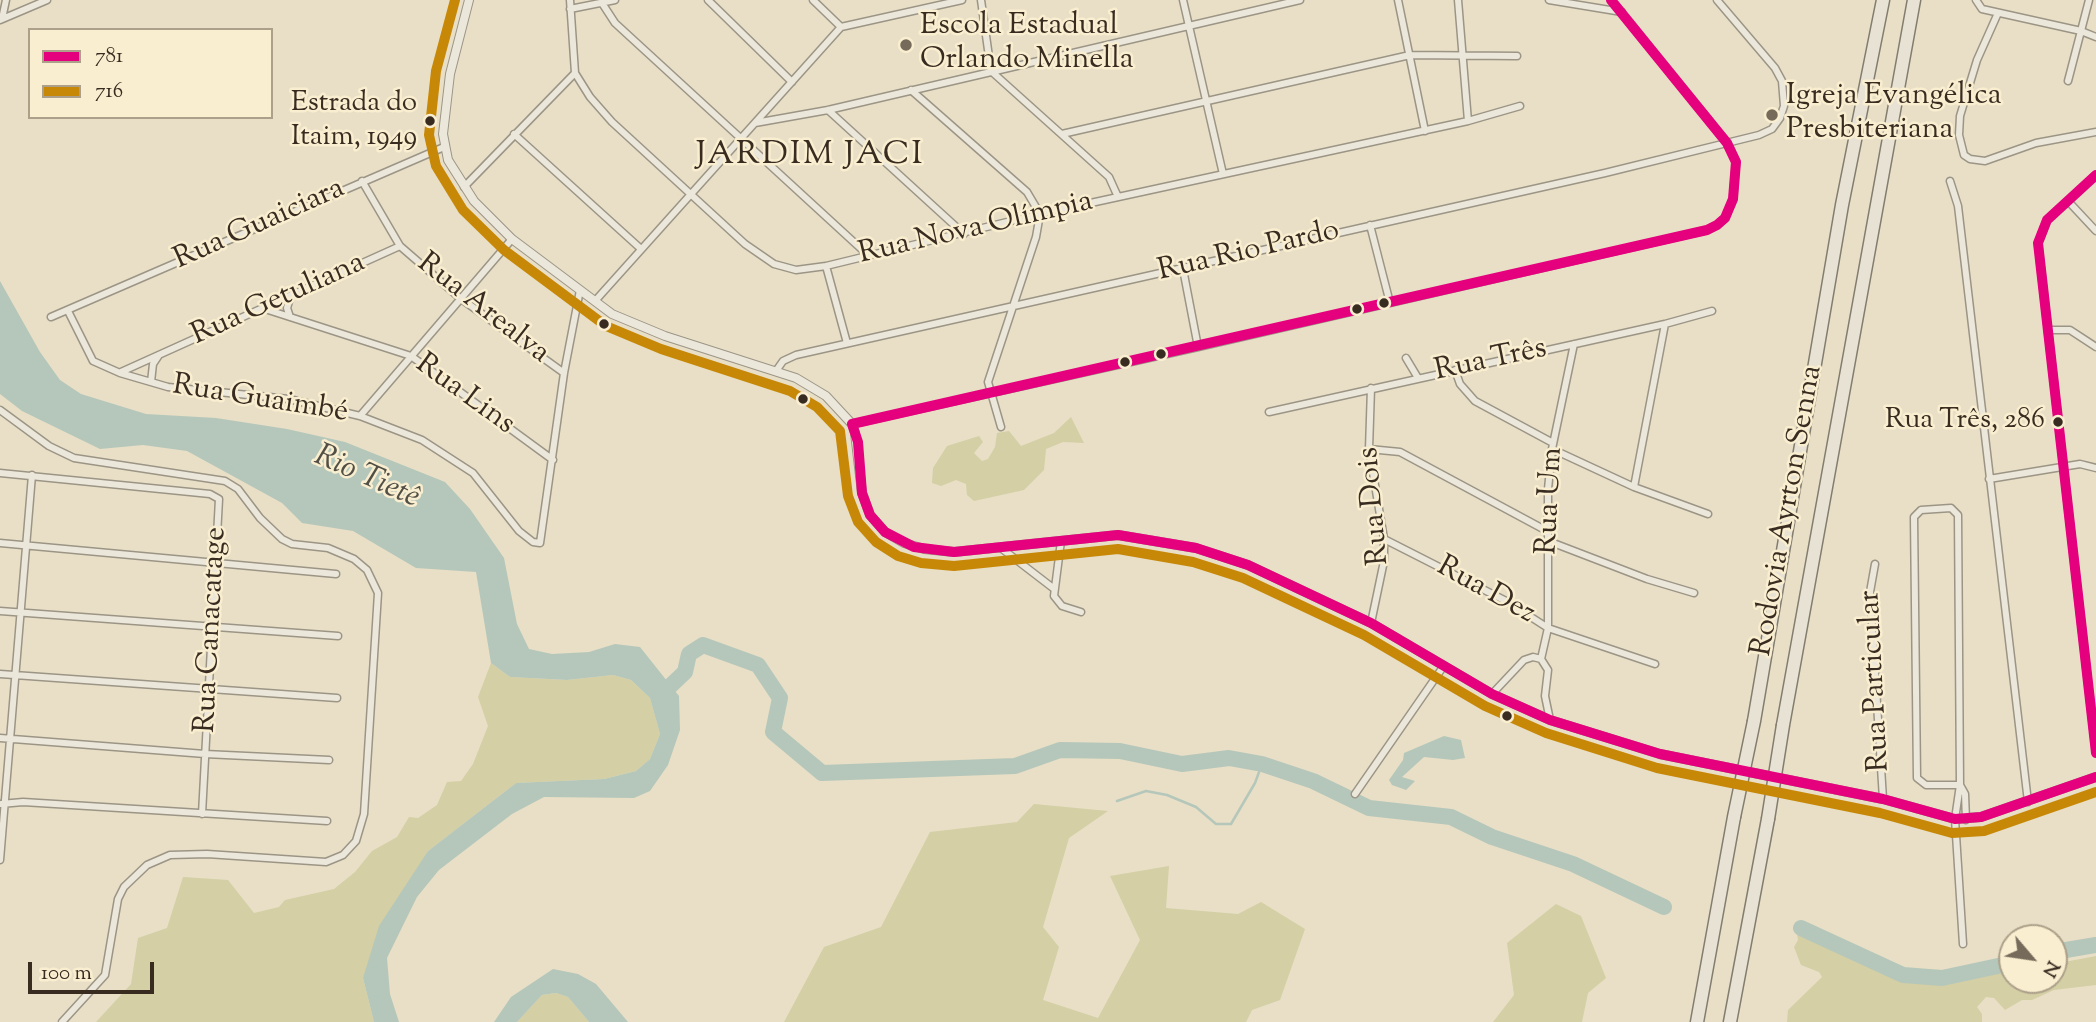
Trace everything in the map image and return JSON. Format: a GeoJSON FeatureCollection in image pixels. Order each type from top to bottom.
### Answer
{"type":"FeatureCollection","features":[{"type":"Feature","properties":{"kind":"highway","name":"Rodovia Ayrton Senna"},"geometry":{"type":"LineString","coordinates":[[1697,1022],[1754,721],[1842,205],[1884,0]]}},
{"type":"Feature","properties":{"kind":"highway","name":"Rodovia Ayrton Senna"},"geometry":{"type":"LineString","coordinates":[[1730,1022],[1914,0]]}},
{"type":"Feature","properties":{"kind":"street"},"geometry":{"type":"LineString","coordinates":[[1,20],[6,0]]}},
{"type":"Feature","properties":{"kind":"street"},"geometry":{"type":"LineString","coordinates":[[1,20],[47,0]]}},
{"type":"Feature","properties":{"kind":"street"},"geometry":{"type":"LineString","coordinates":[[469,0],[450,74],[444,118],[444,147],[464,187],[481,210],[512,239],[595,302],[634,325],[776,371],[820,392],[852,424],[858,442],[864,504],[885,532],[904,543],[924,549],[954,552],[1118,535],[1207,551],[1248,565],[1371,623],[1492,694],[1550,720],[1660,754],[1883,799],[1955,819],[1966,820],[2028,802],[2096,777]]}},
{"type":"Feature","properties":{"kind":"street","name":"Rua Nova Olímpia"},"geometry":{"type":"LineString","coordinates":[[570,0],[575,73],[590,97],[612,122],[690,195],[774,264],[796,270],[826,266],[1041,214],[1425,131],[1520,106]]}},
{"type":"Feature","properties":{"kind":"street"},"geometry":{"type":"LineString","coordinates":[[570,9],[615,0]]}},
{"type":"Feature","properties":{"kind":"street"},"geometry":{"type":"LineString","coordinates":[[708,0],[792,82]]}},
{"type":"Feature","properties":{"kind":"street"},"geometry":{"type":"LineString","coordinates":[[813,0],[841,27]]}},
{"type":"Feature","properties":{"kind":"street"},"geometry":{"type":"LineString","coordinates":[[595,302],[841,27],[962,0]]}},
{"type":"Feature","properties":{"kind":"street"},"geometry":{"type":"LineString","coordinates":[[981,0],[991,71],[1110,177],[1118,197]]}},
{"type":"Feature","properties":{"kind":"street"},"geometry":{"type":"LineString","coordinates":[[1183,0],[1223,174]]}},
{"type":"Feature","properties":{"kind":"street"},"geometry":{"type":"LineString","coordinates":[[755,124],[828,110],[1300,0]]}},
{"type":"Feature","properties":{"kind":"street"},"geometry":{"type":"LineString","coordinates":[[1398,0],[1425,131]]}},
{"type":"Feature","properties":{"kind":"street"},"geometry":{"type":"LineString","coordinates":[[1458,0],[1468,121]]}},
{"type":"Feature","properties":{"kind":"street"},"geometry":{"type":"LineString","coordinates":[[1549,0],[1622,12]]}},
{"type":"Feature","properties":{"kind":"street"},"geometry":{"type":"LineString","coordinates":[[852,424],[1707,230],[1721,222],[1732,199],[1736,162],[1727,144],[1611,0]]}},
{"type":"Feature","properties":{"kind":"street","name":"Rua Rio Pardo"},"geometry":{"type":"LineString","coordinates":[[776,371],[789,358],[847,343],[1727,144],[1772,129],[1780,118],[1785,94],[1775,68],[1717,0]]}},
{"type":"Feature","properties":{"kind":"street"},"geometry":{"type":"LineString","coordinates":[[1976,0],[1982,9],[2081,31],[2096,37]]}},
{"type":"Feature","properties":{"kind":"street"},"geometry":{"type":"LineString","coordinates":[[2068,82],[2090,0]]}},
{"type":"Feature","properties":{"kind":"street"},"geometry":{"type":"LineString","coordinates":[[602,3],[615,23],[869,256]]}},
{"type":"Feature","properties":{"kind":"street"},"geometry":{"type":"LineString","coordinates":[[1998,13],[1977,60],[1960,116],[1959,135],[1964,155],[1985,161],[2036,143],[2096,132]]}},
{"type":"Feature","properties":{"kind":"street"},"geometry":{"type":"LineString","coordinates":[[1062,134],[1410,55],[1517,56]]}},
{"type":"Feature","properties":{"kind":"street"},"geometry":{"type":"LineString","coordinates":[[464,187],[575,73]]}},
{"type":"Feature","properties":{"kind":"street"},"geometry":{"type":"LineString","coordinates":[[911,90],[1027,192],[1041,214],[1036,237],[988,382],[1000,428]]}},
{"type":"Feature","properties":{"kind":"street"},"geometry":{"type":"LineString","coordinates":[[828,110],[964,233]]}},
{"type":"Feature","properties":{"kind":"street"},"geometry":{"type":"LineString","coordinates":[[514,134],[641,248]]}},
{"type":"Feature","properties":{"kind":"street","name":"Rua Guaiciara"},"geometry":{"type":"LineString","coordinates":[[51,317],[444,147]]}},
{"type":"Feature","properties":{"kind":"street"},"geometry":{"type":"LineString","coordinates":[[2096,175],[2047,220],[2038,243],[2096,753]]}},
{"type":"Feature","properties":{"kind":"street","name":"Rua Arealva"},"geometry":{"type":"LineString","coordinates":[[362,181],[400,246],[460,298],[564,373]]}},
{"type":"Feature","properties":{"kind":"street"},"geometry":{"type":"LineString","coordinates":[[1950,181],[1958,206],[2028,802]]}},
{"type":"Feature","properties":{"kind":"street"},"geometry":{"type":"LineString","coordinates":[[2068,201],[2096,232]]}},
{"type":"Feature","properties":{"kind":"street"},"geometry":{"type":"LineString","coordinates":[[1370,225],[1390,303]]}},
{"type":"Feature","properties":{"kind":"street"},"geometry":{"type":"LineString","coordinates":[[360,416],[512,239]]}},
{"type":"Feature","properties":{"kind":"street","name":"Rua Getuliana"},"geometry":{"type":"LineString","coordinates":[[120,373],[400,246]]}},
{"type":"Feature","properties":{"kind":"street"},"geometry":{"type":"LineString","coordinates":[[826,266],[847,343]]}},
{"type":"Feature","properties":{"kind":"street"},"geometry":{"type":"LineString","coordinates":[[1183,268],[1198,347]]}},
{"type":"Feature","properties":{"kind":"street","name":"Rua Guaimbé"},"geometry":{"type":"LineString","coordinates":[[68,311],[90,357],[100,365],[120,373],[168,387],[289,399],[360,416],[422,440],[454,458],[489,489],[519,531],[537,543],[544,538],[564,373],[580,290]]}},
{"type":"Feature","properties":{"kind":"street"},"geometry":{"type":"LineString","coordinates":[[290,317],[287,307],[291,295]]}},
{"type":"Feature","properties":{"kind":"street","name":"Rua Lins"},"geometry":{"type":"LineString","coordinates":[[262,308],[411,356],[552,460]]}},
{"type":"Feature","properties":{"kind":"street","name":"Rua Três"},"geometry":{"type":"LineString","coordinates":[[1269,412],[1665,324],[1712,311]]}},
{"type":"Feature","properties":{"kind":"street"},"geometry":{"type":"LineString","coordinates":[[1634,488],[1665,324]]}},
{"type":"Feature","properties":{"kind":"street"},"geometry":{"type":"LineString","coordinates":[[2049,330],[2070,330],[2096,347]]}},
{"type":"Feature","properties":{"kind":"street","name":"Rua Um"},"geometry":{"type":"LineString","coordinates":[[1550,720],[1545,696],[1548,670],[1541,659],[1548,628],[1547,531],[1552,446],[1574,344]]}},
{"type":"Feature","properties":{"kind":"street"},"geometry":{"type":"LineString","coordinates":[[151,382],[152,369],[159,355]]}},
{"type":"Feature","properties":{"kind":"street"},"geometry":{"type":"LineString","coordinates":[[1406,358],[1418,378]]}},
{"type":"Feature","properties":{"kind":"street"},"geometry":{"type":"LineString","coordinates":[[1455,370],[1460,384],[1475,401],[1552,446],[1634,488],[1708,514]]}},
{"type":"Feature","properties":{"kind":"street","name":"Rua Dois"},"geometry":{"type":"LineString","coordinates":[[1371,388],[1369,449],[1384,539],[1383,578],[1371,623]]}},
{"type":"Feature","properties":{"kind":"street"},"geometry":{"type":"LineString","coordinates":[[0,410],[48,446],[74,458],[225,481],[237,489],[260,518],[282,539],[292,544],[341,551],[354,559],[367,570],[378,593],[364,814],[356,841],[343,855],[326,862],[206,854],[170,855],[147,864],[124,887],[118,899],[105,975],[62,1022]]}},
{"type":"Feature","properties":{"kind":"street"},"geometry":{"type":"LineString","coordinates":[[1369,449],[1400,452],[1547,531]]}},
{"type":"Feature","properties":{"kind":"street"},"geometry":{"type":"LineString","coordinates":[[1989,479],[2087,463],[2096,468]]}},
{"type":"Feature","properties":{"kind":"street","name":"Rua Canacatage"},"geometry":{"type":"LineString","coordinates":[[0,473],[214,495],[220,505],[202,814]]}},
{"type":"Feature","properties":{"kind":"street"},"geometry":{"type":"LineString","coordinates":[[0,860],[2,804],[16,676],[32,475]]}},
{"type":"Feature","properties":{"kind":"street"},"geometry":{"type":"LineString","coordinates":[[1960,785],[1926,785],[1917,778],[1914,517],[1921,510],[1951,508],[1958,515],[1960,785],[1955,819],[1963,944]]}},
{"type":"Feature","properties":{"kind":"street","name":"Rua Dez"},"geometry":{"type":"LineString","coordinates":[[1384,539],[1506,601],[1548,628],[1655,664]]}},
{"type":"Feature","properties":{"kind":"street"},"geometry":{"type":"LineString","coordinates":[[1061,541],[1053,588],[1058,603],[1081,612]]}},
{"type":"Feature","properties":{"kind":"street"},"geometry":{"type":"LineString","coordinates":[[1548,541],[1647,579],[1694,593]]}},
{"type":"Feature","properties":{"kind":"street"},"geometry":{"type":"LineString","coordinates":[[0,543],[336,574]]}},
{"type":"Feature","properties":{"kind":"street"},"geometry":{"type":"LineString","coordinates":[[1001,548],[1053,588]]}},
{"type":"Feature","properties":{"kind":"street","name":"Rua Particular"},"geometry":{"type":"LineString","coordinates":[[1875,564],[1870,592],[1883,799]]}},
{"type":"Feature","properties":{"kind":"street"},"geometry":{"type":"LineString","coordinates":[[0,611],[338,636]]}},
{"type":"Feature","properties":{"kind":"street"},"geometry":{"type":"LineString","coordinates":[[1492,694],[1524,660],[1533,657],[1541,659]]}},
{"type":"Feature","properties":{"kind":"street"},"geometry":{"type":"LineString","coordinates":[[1355,794],[1443,667]]}},
{"type":"Feature","properties":{"kind":"street"},"geometry":{"type":"LineString","coordinates":[[0,674],[208,691],[337,698]]}},
{"type":"Feature","properties":{"kind":"street"},"geometry":{"type":"LineString","coordinates":[[2088,690],[2096,686]]}},
{"type":"Feature","properties":{"kind":"street"},"geometry":{"type":"LineString","coordinates":[[0,738],[205,754],[329,760]]}},
{"type":"Feature","properties":{"kind":"street"},"geometry":{"type":"LineString","coordinates":[[1960,785],[1965,794],[1966,820]]}},
{"type":"Feature","properties":{"kind":"street"},"geometry":{"type":"LineString","coordinates":[[2,804],[23,802],[327,821]]}},
{"type":"Feature","properties":{"kind":"shaded area"},"geometry":{"type":"Polygon","coordinates":[[[1071,417],[1084,443],[1063,442],[1046,449],[1044,470],[1024,490],[974,501],[967,495],[966,484],[956,480],[941,486],[932,483],[933,468],[947,446],[979,436],[983,442],[974,453],[982,461],[988,459],[995,447],[997,433],[1009,431],[1021,446],[1054,433],[1071,417]]]}},
{"type":"Feature","properties":{"kind":"shaded area"},"geometry":{"type":"Polygon","coordinates":[[[491,663],[510,677],[567,680],[613,675],[631,680],[650,698],[660,734],[650,759],[636,771],[604,779],[516,783],[428,851],[363,978],[374,1022],[96,1022],[131,984],[138,938],[167,928],[183,877],[228,880],[254,913],[279,907],[285,900],[334,889],[355,872],[372,851],[397,837],[409,817],[418,818],[437,805],[447,782],[461,781],[473,764],[488,726],[478,697],[491,663]]]}},
{"type":"Feature","properties":{"kind":"shaded area"},"geometry":{"type":"Polygon","coordinates":[[[1034,804],[1108,811],[1069,838],[1043,927],[1059,947],[1043,1000],[1098,1018],[1140,940],[1110,876],[1169,866],[1166,908],[1238,914],[1261,902],[1305,929],[1280,1000],[1252,1010],[1246,1022],[784,1022],[824,947],[881,927],[930,832],[1017,822],[1034,804]]]}},
{"type":"Feature","properties":{"kind":"shaded area"},"geometry":{"type":"Polygon","coordinates":[[[1556,904],[1581,916],[1606,978],[1588,993],[1582,1022],[1493,1022],[1514,995],[1507,943],[1556,904]]]}},
{"type":"Feature","properties":{"kind":"shaded area"},"geometry":{"type":"Polygon","coordinates":[[[1813,929],[1823,932],[1870,963],[1904,979],[1940,983],[1998,973],[1998,994],[2045,994],[2032,1000],[2022,1000],[2005,1010],[1994,998],[1986,997],[1977,1007],[1982,1014],[1982,1022],[1787,1022],[1788,1010],[1822,977],[1819,972],[1801,965],[1794,947],[1798,940],[1797,933],[1813,929]]]}},
{"type":"Feature","properties":{"kind":"shaded area"},"geometry":{"type":"Polygon","coordinates":[[[2096,956],[2096,985],[2068,988],[2068,961],[2096,956]]]}},
{"type":"Feature","properties":{"kind":"shaded area"},"geometry":{"type":"Polygon","coordinates":[[[556,993],[568,997],[589,1022],[517,1022],[542,995],[556,993]]]}},
{"type":"Feature","properties":{"kind":"water","name":"Rio Tietê"},"geometry":{"type":"Polygon","coordinates":[[[0,281],[40,352],[60,380],[81,394],[146,414],[216,418],[287,429],[345,442],[445,482],[470,509],[504,558],[517,624],[529,649],[552,654],[589,652],[615,644],[640,647],[679,696],[680,730],[668,765],[650,791],[634,798],[544,797],[512,814],[439,870],[417,897],[387,958],[390,994],[399,1022],[374,1022],[363,978],[379,926],[428,851],[516,783],[604,779],[636,771],[650,759],[660,734],[650,698],[631,680],[613,675],[567,680],[510,677],[491,663],[476,572],[416,568],[353,531],[302,523],[282,503],[187,451],[143,445],[100,449],[22,411],[0,394],[0,281]]]}},
{"type":"Feature","properties":{"kind":"water"},"geometry":{"type":"Polygon","coordinates":[[[1444,736],[1461,740],[1465,758],[1453,760],[1424,757],[1402,777],[1415,781],[1406,790],[1392,785],[1389,780],[1403,760],[1404,753],[1444,736]]]}},
{"type":"Feature","properties":{"kind":"water"},"geometry":{"type":"Polygon","coordinates":[[[553,969],[578,974],[596,984],[628,1022],[589,1022],[568,997],[556,993],[542,995],[517,1022],[494,1022],[511,997],[553,969]]]}},
{"type":"Feature","properties":{"kind":"waterway"},"geometry":{"type":"LineString","coordinates":[[665,691],[685,672],[689,654],[703,645],[758,665],[780,698],[773,732],[822,773],[1015,766],[1060,750],[1120,751],[1182,764],[1229,758],[1262,764],[1313,781],[1369,808],[1451,817],[1492,837],[1573,864],[1664,907]]}},
{"type":"Feature","properties":{"kind":"waterway"},"geometry":{"type":"LineString","coordinates":[[1117,801],[1146,791],[1167,795],[1196,807],[1216,824],[1231,824],[1255,783],[1262,764]]}},
{"type":"Feature","properties":{"kind":"waterway"},"geometry":{"type":"LineString","coordinates":[[1801,928],[1903,975],[1942,978],[1998,966]]}},
{"type":"Feature","properties":{"kind":"waterway"},"geometry":{"type":"LineString","coordinates":[[2068,950],[2096,945]]}},
{"type":"Feature","properties":{"kind":"transit line","name":"716"},"geometry":{"type":"LineString","coordinates":[[455,0],[436,71],[429,135],[436,166],[463,210],[504,250],[606,326],[661,349],[790,391],[817,407],[840,431],[848,496],[858,522],[876,542],[898,556],[921,563],[954,566],[1118,549],[1193,562],[1243,578],[1364,635],[1485,706],[1546,733],[1657,768],[1880,813],[1952,833],[1984,831],[2096,792]]}},
{"type":"Feature","properties":{"kind":"transit line","name":"781"},"geometry":{"type":"LineString","coordinates":[[852,424],[1707,230],[1717,225],[1725,218],[1733,199],[1736,162],[1727,143],[1611,0]]}},
{"type":"Feature","properties":{"kind":"transit line","name":"781"},"geometry":{"type":"LineString","coordinates":[[2096,175],[2047,220],[2038,243],[2096,753]]}},
{"type":"Feature","properties":{"kind":"transit line","name":"781"},"geometry":{"type":"LineString","coordinates":[[852,424],[858,442],[862,493],[870,515],[885,532],[914,547],[954,552],[1118,535],[1196,548],[1248,565],[1371,623],[1492,694],[1550,720],[1660,754],[1883,799],[1955,819],[1981,817],[2096,777]]}},
{"type":"Feature","properties":{"kind":"place","name":"Escola Estadual Orlando Minella"},"geometry":{"type":"Point","coordinates":[906,45]}},
{"type":"Feature","properties":{"kind":"place","name":"Igreja Evangélica Presbiteriana"},"geometry":{"type":"Point","coordinates":[1772,115]}},
{"type":"Feature","properties":{"kind":"place","name":"Estrada do Itaim, 1949"},"geometry":{"type":"Point","coordinates":[430,121]}},
{"type":"Feature","properties":{"kind":"place","name":"Rua Três, 286"},"geometry":{"type":"Point","coordinates":[2058,422]}},
{"type":"Feature","properties":{"kind":"district","name":"JARDIM JACI"},"geometry":{"type":"Point","coordinates":[810,157]}}]}
